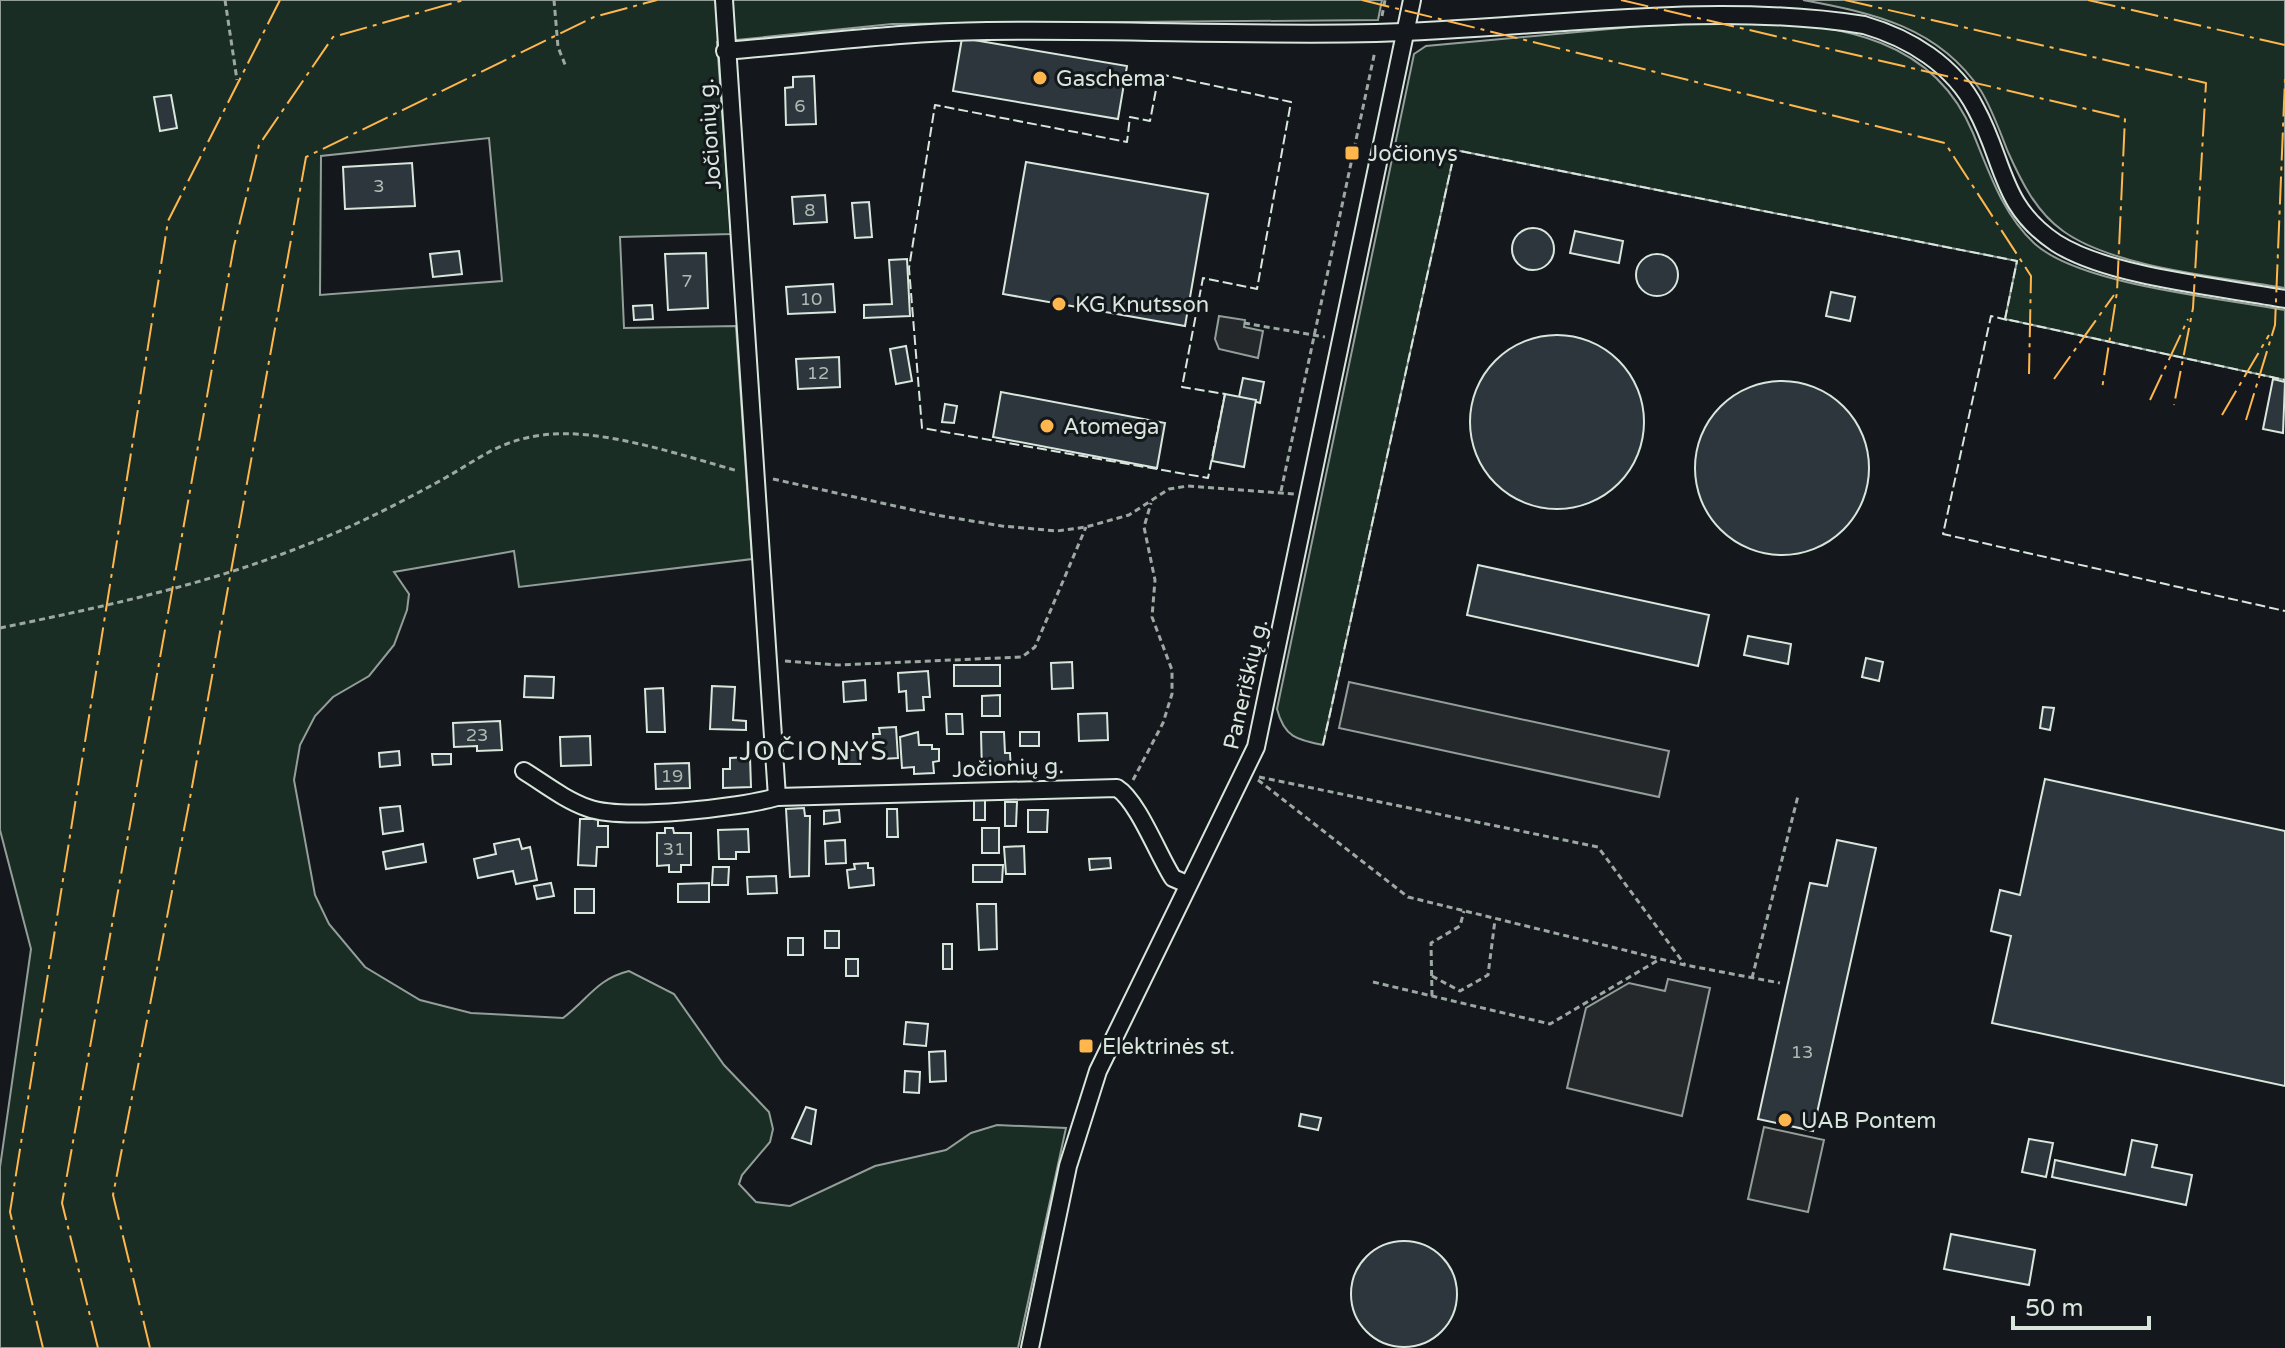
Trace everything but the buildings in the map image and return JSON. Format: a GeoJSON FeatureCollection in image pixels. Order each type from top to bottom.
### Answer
{"type":"FeatureCollection","features":[{"type":"Feature","properties":{"kind":"street"},"geometry":{"type":"LineString","coordinates":[[724,0],[725,51]]}},
{"type":"Feature","properties":{"kind":"street","name":"Paneriškių g."},"geometry":{"type":"LineString","coordinates":[[1030,1348],[1082,1119],[1120,1021],[1256,747],[1412,0]]}},
{"type":"Feature","properties":{"kind":"street","name":"Jočionių g."},"geometry":{"type":"LineString","coordinates":[[777,797],[770,660],[725,51],[984,31],[1379,33],[1712,3],[1798,9],[1864,25],[1913,43],[1945,69],[1975,106],[2016,208],[2055,242],[2095,264],[2285,299]]}},
{"type":"Feature","properties":{"kind":"street","name":"Jočionių g."},"geometry":{"type":"LineString","coordinates":[[524,771],[570,800],[591,809],[616,813],[749,805],[777,797],[1094,786],[1117,788],[1126,794]]}},
{"type":"Feature","properties":{"kind":"street"},"geometry":{"type":"LineString","coordinates":[[1126,794],[1142,825],[1160,848],[1170,873],[1187,884]]}},
{"type":"Feature","properties":{"kind":"path"},"geometry":{"type":"LineString","coordinates":[[225,0],[237,80]]}},
{"type":"Feature","properties":{"kind":"path"},"geometry":{"type":"LineString","coordinates":[[554,0],[558,47],[566,67]]}},
{"type":"Feature","properties":{"kind":"path"},"geometry":{"type":"LineString","coordinates":[[1281,491],[1385,0]]}},
{"type":"Feature","properties":{"kind":"path"},"geometry":{"type":"LineString","coordinates":[[1244,323],[1341,340]]}},
{"type":"Feature","properties":{"kind":"path"},"geometry":{"type":"LineString","coordinates":[[0,628],[127,602],[303,546],[445,478],[495,446],[544,434],[579,435],[648,446],[755,475],[1002,526],[1057,531],[1129,515],[1169,489],[1188,486],[1281,491],[1307,496]]}},
{"type":"Feature","properties":{"kind":"path"},"geometry":{"type":"LineString","coordinates":[[1126,794],[1163,723],[1172,694],[1172,670],[1152,617],[1155,580],[1144,527],[1152,499]]}},
{"type":"Feature","properties":{"kind":"path"},"geometry":{"type":"LineString","coordinates":[[770,660],[838,665],[1022,657],[1035,647],[1086,527]]}},
{"type":"Feature","properties":{"kind":"path"},"geometry":{"type":"LineString","coordinates":[[1685,965],[1598,847],[1253,776],[1408,897],[1685,965],[1780,983]]}},
{"type":"Feature","properties":{"kind":"path"},"geometry":{"type":"LineString","coordinates":[[1752,978],[1798,796]]}},
{"type":"Feature","properties":{"kind":"path"},"geometry":{"type":"LineString","coordinates":[[1432,996],[1431,943],[1460,926],[1464,911]]}},
{"type":"Feature","properties":{"kind":"path"},"geometry":{"type":"LineString","coordinates":[[1432,976],[1460,991],[1488,975],[1495,918]]}},
{"type":"Feature","properties":{"kind":"path"},"geometry":{"type":"LineString","coordinates":[[1373,982],[1550,1024],[1660,959]]}},
{"type":"Feature","properties":{"kind":"green space"},"geometry":{"type":"Polygon","coordinates":[[[0,0],[1382,0],[1378,20],[892,24],[717,42],[731,234],[620,237],[624,328],[736,326],[752,559],[519,587],[514,551],[394,572],[409,594],[407,610],[394,645],[369,676],[333,697],[315,716],[300,745],[294,780],[315,895],[329,924],[365,967],[420,1000],[471,1013],[563,1018],[601,984],[629,971],[674,994],[724,1065],[769,1112],[773,1129],[770,1142],[742,1175],[739,1184],[756,1202],[790,1206],[875,1166],[946,1150],[971,1133],[997,1125],[1066,1128],[1018,1348],[0,1348],[0,1167],[31,949],[0,830],[0,0]],[[489,138],[321,156],[320,295],[502,281],[489,138]]]}},
{"type":"Feature","properties":{"kind":"green space"},"geometry":{"type":"Polygon","coordinates":[[[1803,0],[2285,0],[2285,288],[2139,262],[2085,244],[2063,231],[2045,215],[2024,185],[1981,91],[1964,69],[1945,52],[1902,26],[1803,0]]]}},
{"type":"Feature","properties":{"kind":"green space"},"geometry":{"type":"Polygon","coordinates":[[[1738,17],[1843,31],[1905,55],[1932,74],[1955,99],[2006,206],[2035,244],[2056,258],[2117,280],[2285,310],[2285,380],[2005,319],[2017,261],[1455,150],[1323,745],[1293,736],[1283,726],[1277,709],[1414,54],[1426,46],[1738,17]]]}},
{"type":"Feature","properties":{"kind":"shaded area"},"geometry":{"type":"Polygon","coordinates":[[[1219,316],[1245,320],[1244,327],[1263,331],[1258,358],[1219,349],[1215,339],[1219,316]]]}},
{"type":"Feature","properties":{"kind":"shaded area"},"geometry":{"type":"Polygon","coordinates":[[[1349,682],[1669,751],[1659,797],[1339,728],[1349,682]]]}},
{"type":"Feature","properties":{"kind":"shaded area"},"geometry":{"type":"Polygon","coordinates":[[[1668,979],[1710,988],[1682,1116],[1567,1088],[1586,1008],[1629,983],[1665,991],[1668,979]]]}},
{"type":"Feature","properties":{"kind":"shaded area"},"geometry":{"type":"Polygon","coordinates":[[[1764,1127],[1824,1140],[1808,1212],[1748,1199],[1764,1127]]]}},
{"type":"Feature","properties":{"kind":"fence"},"geometry":{"type":"LineString","coordinates":[[1159,74],[1291,102],[1257,289],[1203,278],[1182,387],[1225,394],[1208,478],[922,428],[909,268],[935,105],[1127,142],[1130,117],[1150,121],[1159,74]]}},
{"type":"Feature","properties":{"kind":"fence"},"geometry":{"type":"LineString","coordinates":[[1323,745],[1455,150],[2017,261],[2005,319],[2285,380]]}},
{"type":"Feature","properties":{"kind":"fence"},"geometry":{"type":"LineString","coordinates":[[2007,320],[1991,316],[1943,534],[2285,611]]}},
{"type":"Feature","properties":{"kind":"power"},"geometry":{"type":"LineString","coordinates":[[43,1348],[10,1212],[168,221],[280,0]]}},
{"type":"Feature","properties":{"kind":"power"},"geometry":{"type":"LineString","coordinates":[[98,1348],[62,1203],[234,246],[259,145],[333,37],[464,0]]}},
{"type":"Feature","properties":{"kind":"power"},"geometry":{"type":"LineString","coordinates":[[150,1348],[113,1195],[188,809],[306,157],[594,17],[657,0]]}},
{"type":"Feature","properties":{"kind":"power"},"geometry":{"type":"LineString","coordinates":[[1362,0],[1945,143],[2031,276],[2029,374]]}},
{"type":"Feature","properties":{"kind":"power"},"geometry":{"type":"LineString","coordinates":[[1621,0],[2125,118],[2117,292],[2102,389]]}},
{"type":"Feature","properties":{"kind":"power"},"geometry":{"type":"LineString","coordinates":[[1845,0],[2206,83],[2193,308],[2174,405]]}},
{"type":"Feature","properties":{"kind":"power"},"geometry":{"type":"LineString","coordinates":[[2088,0],[2285,45]]}},
{"type":"Feature","properties":{"kind":"power"},"geometry":{"type":"LineString","coordinates":[[2246,420],[2275,325],[2285,79]]}},
{"type":"Feature","properties":{"kind":"power"},"geometry":{"type":"LineString","coordinates":[[2054,379],[2114,295]]}},
{"type":"Feature","properties":{"kind":"power"},"geometry":{"type":"LineString","coordinates":[[2150,400],[2188,319]]}},
{"type":"Feature","properties":{"kind":"power"},"geometry":{"type":"LineString","coordinates":[[2222,415],[2269,335]]}},
{"type":"Feature","properties":{"kind":"place","name":"Gaschema"},"geometry":{"type":"Point","coordinates":[1040,78]}},
{"type":"Feature","properties":{"kind":"place","name":"Jočionys"},"geometry":{"type":"Point","coordinates":[1352,153]}},
{"type":"Feature","properties":{"kind":"place","name":"KG Knutsson"},"geometry":{"type":"Point","coordinates":[1059,304]}},
{"type":"Feature","properties":{"kind":"place","name":"Atomega"},"geometry":{"type":"Point","coordinates":[1047,426]}},
{"type":"Feature","properties":{"kind":"place","name":"Elektrinės st."},"geometry":{"type":"Point","coordinates":[1086,1046]}},
{"type":"Feature","properties":{"kind":"place","name":"UAB Pontem"},"geometry":{"type":"Point","coordinates":[1785,1120]}},
{"type":"Feature","properties":{"kind":"district","name":"JOČIONYS"},"geometry":{"type":"Point","coordinates":[814,751]}}]}
